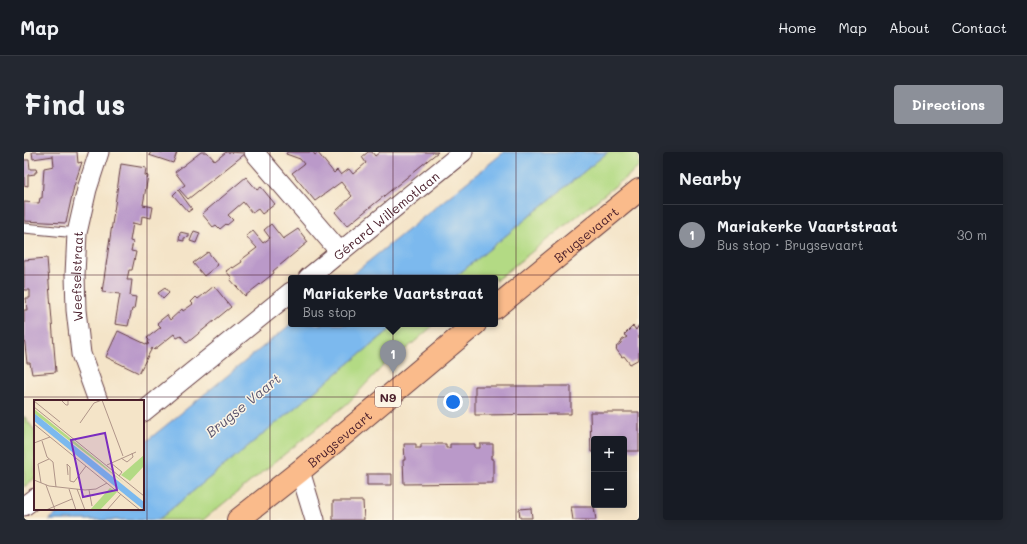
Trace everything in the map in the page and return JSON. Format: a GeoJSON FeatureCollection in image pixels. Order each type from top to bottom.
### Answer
{"type":"FeatureCollection","features":[{"type":"Feature","properties":{"kind":"main road","name":"Brugsevaart"},"geometry":{"type":"LineString","coordinates":[[498,306],[639,190]]}},
{"type":"Feature","properties":{"kind":"main road","name":"Brugsevaart"},"geometry":{"type":"LineString","coordinates":[[238,520],[300,471],[471,327]]}},
{"type":"Feature","properties":{"kind":"street","name":"Weefselstraat"},"geometry":{"type":"LineString","coordinates":[[98,400],[81,354],[76,310],[75,275],[78,232],[87,189],[99,152]]}},
{"type":"Feature","properties":{"kind":"street"},"geometry":{"type":"LineString","coordinates":[[254,152],[340,252]]}},
{"type":"Feature","properties":{"kind":"street","name":"Gérard Willemotlaan"},"geometry":{"type":"LineString","coordinates":[[312,275],[463,152]]}},
{"type":"Feature","properties":{"kind":"street"},"geometry":{"type":"LineString","coordinates":[[144,411],[288,294]]}},
{"type":"Feature","properties":{"kind":"street"},"geometry":{"type":"LineString","coordinates":[[300,471],[315,520]]}},
{"type":"Feature","properties":{"kind":"street"},"geometry":{"type":"LineString","coordinates":[[24,506],[34,499]]}},
{"type":"Feature","properties":{"kind":"lane"},"geometry":{"type":"LineString","coordinates":[[24,228],[78,232]]}},
{"type":"Feature","properties":{"kind":"green space"},"geometry":{"type":"Polygon","coordinates":[[[608,152],[639,152],[639,167],[498,279],[498,275],[458,275],[608,152]]]}},
{"type":"Feature","properties":{"kind":"green space"},"geometry":{"type":"Polygon","coordinates":[[[393,327],[432,327],[405,350],[399,349],[348,403],[203,520],[158,520],[393,327]]]}},
{"type":"Feature","properties":{"kind":"green space"},"geometry":{"type":"Polygon","coordinates":[[[24,416],[34,430],[34,479],[24,487],[24,416]]]}},
{"type":"Feature","properties":{"kind":"water"},"geometry":{"type":"Polygon","coordinates":[[[504,152],[608,152],[458,275],[352,275],[504,152]]]}},
{"type":"Feature","properties":{"kind":"water","name":"Brugse Vaart"},"geometry":{"type":"Polygon","coordinates":[[[288,326],[393,327],[158,520],[49,520],[62,510],[144,510],[144,443],[288,326]]]}},
{"type":"Feature","properties":{"kind":"building"},"geometry":{"type":"Polygon","coordinates":[[[32,152],[77,152],[78,163],[82,162],[74,186],[66,223],[24,221],[24,202],[39,203],[40,198],[42,198],[44,168],[54,166],[53,156],[33,159],[32,152]]]}},
{"type":"Feature","properties":{"kind":"building"},"geometry":{"type":"Polygon","coordinates":[[[151,152],[177,152],[173,163],[149,155],[151,152]]]}},
{"type":"Feature","properties":{"kind":"building"},"geometry":{"type":"Polygon","coordinates":[[[201,152],[207,152],[215,161],[226,152],[246,153],[188,199],[179,189],[185,185],[175,172],[201,152]]]}},
{"type":"Feature","properties":{"kind":"building"},"geometry":{"type":"Polygon","coordinates":[[[287,152],[313,152],[315,155],[318,153],[334,173],[337,170],[341,175],[349,169],[353,174],[366,163],[362,157],[368,152],[372,152],[375,156],[380,152],[438,152],[347,226],[335,212],[352,196],[341,182],[315,201],[292,173],[304,164],[300,159],[286,154],[287,152]]]}},
{"type":"Feature","properties":{"kind":"building"},"geometry":{"type":"Polygon","coordinates":[[[24,160],[29,160],[30,169],[36,169],[37,172],[35,172],[35,174],[28,175],[28,186],[24,185],[24,160]]]}},
{"type":"Feature","properties":{"kind":"building"},"geometry":{"type":"Polygon","coordinates":[[[121,164],[146,168],[145,175],[148,176],[143,205],[153,207],[151,218],[142,216],[141,225],[133,223],[130,241],[133,242],[131,251],[136,252],[132,270],[129,270],[127,280],[132,280],[130,296],[136,297],[134,309],[132,309],[128,326],[115,324],[120,294],[102,292],[121,164]]]}},
{"type":"Feature","properties":{"kind":"building"},"geometry":{"type":"Polygon","coordinates":[[[246,177],[257,190],[261,187],[275,204],[262,214],[258,209],[252,213],[243,202],[228,215],[233,220],[227,225],[226,224],[220,229],[216,225],[213,227],[202,214],[246,177]]]}},
{"type":"Feature","properties":{"kind":"building"},"geometry":{"type":"Polygon","coordinates":[[[178,190],[192,209],[188,212],[173,195],[178,190]]]}},
{"type":"Feature","properties":{"kind":"building"},"geometry":{"type":"Polygon","coordinates":[[[271,224],[283,239],[298,229],[308,242],[273,271],[274,273],[245,296],[230,279],[232,278],[226,271],[242,262],[241,260],[257,248],[246,236],[253,231],[263,243],[270,238],[264,230],[271,224]]]}},
{"type":"Feature","properties":{"kind":"building"},"geometry":{"type":"Polygon","coordinates":[[[194,231],[200,233],[196,243],[190,241],[194,231]]]}},
{"type":"Feature","properties":{"kind":"building"},"geometry":{"type":"Polygon","coordinates":[[[180,232],[189,234],[189,237],[184,238],[184,241],[179,240],[180,232]]]}},
{"type":"Feature","properties":{"kind":"building"},"geometry":{"type":"Polygon","coordinates":[[[208,252],[218,265],[204,276],[193,263],[208,252]]]}},
{"type":"Feature","properties":{"kind":"building"},"geometry":{"type":"Polygon","coordinates":[[[47,258],[56,372],[32,374],[30,363],[27,363],[24,336],[24,310],[27,310],[26,298],[30,298],[30,290],[24,290],[24,260],[47,258]]]}},
{"type":"Feature","properties":{"kind":"building"},"geometry":{"type":"Polygon","coordinates":[[[214,286],[231,307],[187,343],[181,336],[177,338],[174,334],[154,350],[152,348],[139,373],[106,357],[118,331],[148,345],[149,340],[147,338],[161,327],[157,323],[167,315],[170,320],[182,309],[183,311],[193,304],[191,302],[196,297],[198,299],[214,286]]]}},
{"type":"Feature","properties":{"kind":"building"},"geometry":{"type":"Polygon","coordinates":[[[165,288],[169,293],[163,299],[158,293],[165,288]]]}},
{"type":"Feature","properties":{"kind":"building"},"geometry":{"type":"Polygon","coordinates":[[[639,325],[639,359],[630,364],[624,356],[622,357],[616,347],[627,337],[624,335],[633,326],[636,330],[639,325]]]}},
{"type":"Feature","properties":{"kind":"building"},"geometry":{"type":"Polygon","coordinates":[[[475,386],[571,386],[571,414],[475,415],[475,386]]]}},
{"type":"Feature","properties":{"kind":"building"},"geometry":{"type":"Polygon","coordinates":[[[590,412],[639,412],[639,451],[627,451],[627,436],[591,436],[591,452],[590,412]]]}},
{"type":"Feature","properties":{"kind":"building"},"geometry":{"type":"Polygon","coordinates":[[[404,444],[416,444],[416,448],[421,448],[421,444],[446,444],[446,448],[450,448],[450,444],[475,444],[475,448],[480,448],[480,444],[493,444],[493,455],[491,455],[491,459],[493,459],[493,483],[404,484],[404,444]]]}},
{"type":"Feature","properties":{"kind":"building"},"geometry":{"type":"Polygon","coordinates":[[[367,474],[392,474],[392,485],[367,485],[367,474]]]}},
{"type":"Feature","properties":{"kind":"building"},"geometry":{"type":"Polygon","coordinates":[[[333,501],[363,501],[364,520],[333,520],[333,501]]]}},
{"type":"Feature","properties":{"kind":"building"},"geometry":{"type":"Polygon","coordinates":[[[571,507],[594,508],[596,520],[573,520],[571,507]]]}},
{"type":"Feature","properties":{"kind":"building"},"geometry":{"type":"Polygon","coordinates":[[[531,508],[532,518],[520,518],[519,509],[531,508]]]}},
{"type":"Feature","properties":{"kind":"place","name":"Mariakerke Vaartstraat"},"geometry":{"type":"Point","coordinates":[393,373]}}]}
